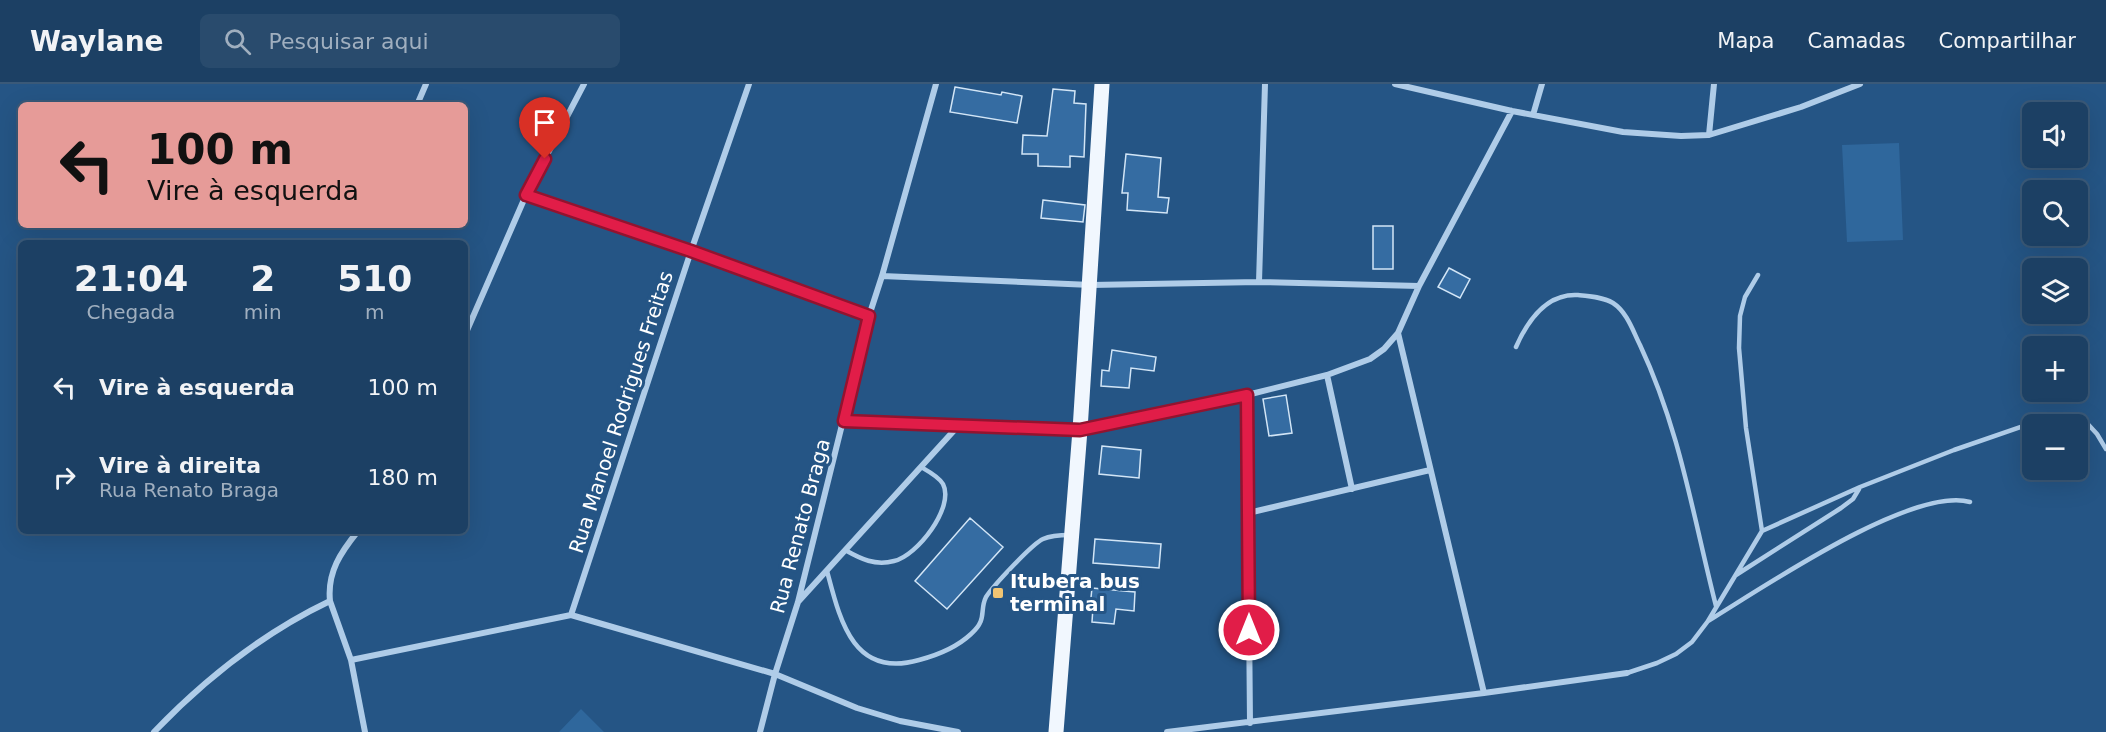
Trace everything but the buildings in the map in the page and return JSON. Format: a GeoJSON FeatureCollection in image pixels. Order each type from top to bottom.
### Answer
{"type":"FeatureCollection","features":[{"type":"Feature","properties":{"kind":"main road"},"geometry":{"type":"LineString","coordinates":[[1056,732],[1091,285],[1102,84]]}},
{"type":"Feature","properties":{"kind":"street"},"geometry":{"type":"LineString","coordinates":[[418,102],[426,84]]}},
{"type":"Feature","properties":{"kind":"street","name":"Rua Manoel Rodrigues Freitas"},"geometry":{"type":"LineString","coordinates":[[571,615],[691,251],[749,84]]}},
{"type":"Feature","properties":{"kind":"street","name":"Rua Renato Braga"},"geometry":{"type":"LineString","coordinates":[[760,732],[775,674],[798,602],[869,316],[936,84]]}},
{"type":"Feature","properties":{"kind":"street"},"geometry":{"type":"LineString","coordinates":[[1259,282],[1265,84]]}},
{"type":"Feature","properties":{"kind":"street"},"geometry":{"type":"LineString","coordinates":[[1395,84],[1512,111],[1623,132],[1681,136],[1709,135],[1801,107],[1860,84]]}},
{"type":"Feature","properties":{"kind":"street"},"geometry":{"type":"LineString","coordinates":[[1533,115],[1542,84]]}},
{"type":"Feature","properties":{"kind":"street"},"geometry":{"type":"LineString","coordinates":[[1709,135],[1714,84]]}},
{"type":"Feature","properties":{"kind":"street"},"geometry":{"type":"LineString","coordinates":[[468,327],[526,195],[582,85]]}},
{"type":"Feature","properties":{"kind":"street"},"geometry":{"type":"LineString","coordinates":[[844,421],[1080,430],[1247,395],[1327,375],[1370,359],[1384,349],[1398,333],[1419,286],[1512,111]]}},
{"type":"Feature","properties":{"kind":"street"},"geometry":{"type":"LineString","coordinates":[[526,195],[691,251],[869,316]]}},
{"type":"Feature","properties":{"kind":"street"},"geometry":{"type":"LineString","coordinates":[[882,276],[1091,285],[1259,282],[1419,286]]}},
{"type":"Feature","properties":{"kind":"street"},"geometry":{"type":"LineString","coordinates":[[1398,333],[1484,693]]}},
{"type":"Feature","properties":{"kind":"street"},"geometry":{"type":"LineString","coordinates":[[1327,375],[1352,489]]}},
{"type":"Feature","properties":{"kind":"street"},"geometry":{"type":"LineString","coordinates":[[1247,395],[1250,723]]}},
{"type":"Feature","properties":{"kind":"street"},"geometry":{"type":"LineString","coordinates":[[798,602],[959,425]]}},
{"type":"Feature","properties":{"kind":"street"},"geometry":{"type":"LineString","coordinates":[[1248,513],[1430,470]]}},
{"type":"Feature","properties":{"kind":"street"},"geometry":{"type":"LineString","coordinates":[[355,534],[342,550],[332,571],[329,590],[330,601],[351,660],[365,732]]}},
{"type":"Feature","properties":{"kind":"street"},"geometry":{"type":"LineString","coordinates":[[154,732],[196,693],[254,647],[284,625],[330,601]]}},
{"type":"Feature","properties":{"kind":"street"},"geometry":{"type":"LineString","coordinates":[[351,660],[571,615],[775,674],[857,708],[900,722],[958,732]]}},
{"type":"Feature","properties":{"kind":"street"},"geometry":{"type":"LineString","coordinates":[[1167,732],[1627,673]]}},
{"type":"Feature","properties":{"kind":"lane"},"geometry":{"type":"LineString","coordinates":[[1758,275],[1745,297],[1740,316],[1739,348],[1746,428],[1762,531]]}},
{"type":"Feature","properties":{"kind":"lane"},"geometry":{"type":"LineString","coordinates":[[1516,347],[1532,317],[1560,297],[1574,295],[1594,297],[1614,304],[1625,315],[1647,359],[1679,449],[1716,606]]}},
{"type":"Feature","properties":{"kind":"lane"},"geometry":{"type":"LineString","coordinates":[[1627,673],[1676,654],[1692,642],[1708,621],[1762,531],[1860,488],[1984,439],[2047,418],[2071,417],[2085,421],[2097,434],[2106,449]]}},
{"type":"Feature","properties":{"kind":"lane"},"geometry":{"type":"LineString","coordinates":[[845,550],[866,561],[879,563],[894,561],[905,557],[930,534],[941,511],[945,493],[943,485],[921,467]]}},
{"type":"Feature","properties":{"kind":"lane"},"geometry":{"type":"LineString","coordinates":[[1734,576],[1841,508],[1853,499],[1860,488]]}},
{"type":"Feature","properties":{"kind":"lane"},"geometry":{"type":"LineString","coordinates":[[1708,621],[1816,556],[1877,523],[1909,510],[1943,501],[1959,499],[1970,502]]}},
{"type":"Feature","properties":{"kind":"lane"},"geometry":{"type":"LineString","coordinates":[[827,571],[839,615],[858,650],[880,662],[902,665],[949,650],[964,639],[982,621],[985,598],[1021,558],[1041,540],[1059,535],[1072,535]]}},
{"type":"Feature","properties":{"kind":"shaded area"},"geometry":{"type":"Polygon","coordinates":[[[1899,143],[1903,240],[1847,242],[1842,145],[1899,143]]]}},
{"type":"Feature","properties":{"kind":"shaded area"},"geometry":{"type":"Polygon","coordinates":[[[581,709],[604,732],[559,732],[581,709]]]}},
{"type":"Feature","properties":{"kind":"place","name":"Itubera bus terminal"},"geometry":{"type":"Point","coordinates":[998,593]}},
{"type":"Feature","properties":{"kind":"route"},"geometry":{"type":"LineString","coordinates":[[545,159],[526,195],[691,251],[869,316],[844,421],[1080,430],[1247,395],[1249,630]]}}]}
